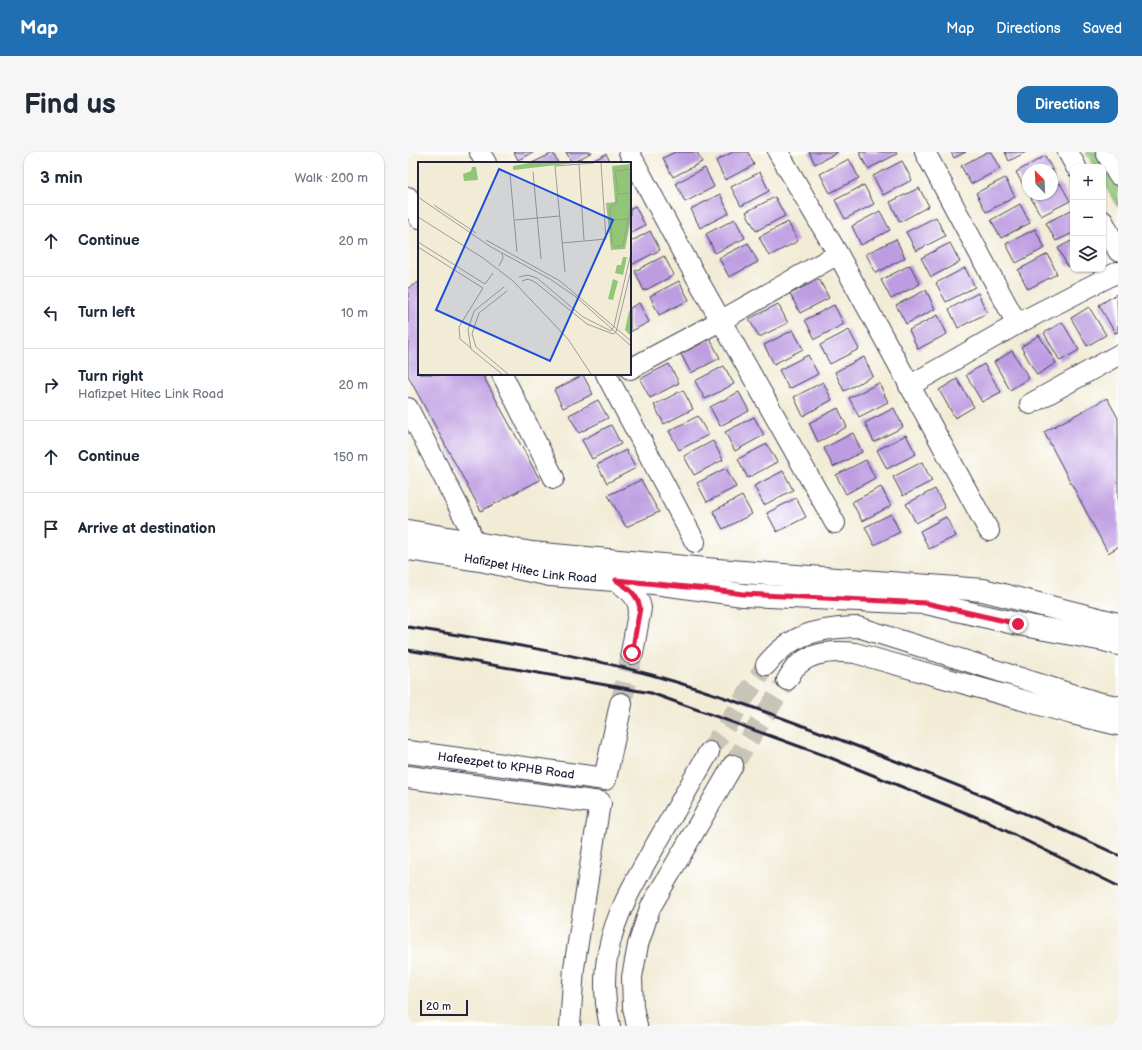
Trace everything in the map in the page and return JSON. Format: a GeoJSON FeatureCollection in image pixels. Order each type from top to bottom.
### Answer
{"type":"FeatureCollection","features":[{"type":"Feature","properties":{"kind":"main road"},"geometry":{"type":"LineString","coordinates":[[408,531],[532,553],[717,570],[983,590],[1118,624]]}},
{"type":"Feature","properties":{"kind":"main road","name":"Hafizpet Hitec Link Road"},"geometry":{"type":"LineString","coordinates":[[408,549],[485,561],[550,575],[654,583],[743,594],[926,603],[1118,644]]}},
{"type":"Feature","properties":{"kind":"main road"},"geometry":{"type":"LineString","coordinates":[[616,580],[630,590],[639,603],[640,608],[632,653]]}},
{"type":"Feature","properties":{"kind":"main road","name":"Hafeezpet to KPHB Road"},"geometry":{"type":"LineString","coordinates":[[408,752],[605,779],[621,704]]}},
{"type":"Feature","properties":{"kind":"main road"},"geometry":{"type":"LineString","coordinates":[[408,777],[600,803]]}},
{"type":"Feature","properties":{"kind":"street"},"geometry":{"type":"LineString","coordinates":[[629,152],[685,257],[722,320],[835,523]]}},
{"type":"Feature","properties":{"kind":"street"},"geometry":{"type":"LineString","coordinates":[[778,152],[838,254],[989,531]]}},
{"type":"Feature","properties":{"kind":"street"},"geometry":{"type":"LineString","coordinates":[[925,152],[1017,324]]}},
{"type":"Feature","properties":{"kind":"street"},"geometry":{"type":"LineString","coordinates":[[1068,152],[1074,164]]}},
{"type":"Feature","properties":{"kind":"street"},"geometry":{"type":"LineString","coordinates":[[1111,154],[1118,175]]}},
{"type":"Feature","properties":{"kind":"street"},"geometry":{"type":"LineString","coordinates":[[408,197],[418,216]]}},
{"type":"Feature","properties":{"kind":"street"},"geometry":{"type":"LineString","coordinates":[[408,228],[418,223]]}},
{"type":"Feature","properties":{"kind":"street"},"geometry":{"type":"LineString","coordinates":[[1106,227],[1118,251]]}},
{"type":"Feature","properties":{"kind":"street"},"geometry":{"type":"LineString","coordinates":[[631,368],[722,320],[838,254]]}},
{"type":"Feature","properties":{"kind":"street"},"geometry":{"type":"LineString","coordinates":[[909,386],[1017,324],[1118,272]]}},
{"type":"Feature","properties":{"kind":"street"},"geometry":{"type":"LineString","coordinates":[[1030,404],[1118,355]]}},
{"type":"Feature","properties":{"kind":"street"},"geometry":{"type":"LineString","coordinates":[[502,375],[554,478]]}},
{"type":"Feature","properties":{"kind":"street"},"geometry":{"type":"LineString","coordinates":[[612,376],[695,542]]}},
{"type":"Feature","properties":{"kind":"street"},"geometry":{"type":"LineString","coordinates":[[408,408],[467,523],[474,543]]}},
{"type":"Feature","properties":{"kind":"street"},"geometry":{"type":"LineString","coordinates":[[766,664],[788,643],[807,634],[829,628],[858,627],[1097,702],[1118,706]]}},
{"type":"Feature","properties":{"kind":"street"},"geometry":{"type":"LineString","coordinates":[[787,680],[798,664],[814,656],[834,651],[855,653],[1072,714],[1118,725]]}},
{"type":"Feature","properties":{"kind":"street"},"geometry":{"type":"LineString","coordinates":[[610,1026],[605,1004],[605,973],[609,947],[618,921],[636,881],[709,752]]}},
{"type":"Feature","properties":{"kind":"street"},"geometry":{"type":"LineString","coordinates":[[637,1026],[633,1007],[632,977],[638,945],[650,908],[733,765]]}},
{"type":"Feature","properties":{"kind":"street"},"geometry":{"type":"LineString","coordinates":[[570,1026],[574,968],[600,803]]}},
{"type":"Feature","properties":{"kind":"green space"},"geometry":{"type":"Polygon","coordinates":[[[1086,152],[1118,152],[1118,207],[1106,187],[1106,164],[1092,164],[1086,152]]]}},
{"type":"Feature","properties":{"kind":"building"},"geometry":{"type":"Polygon","coordinates":[[[514,152],[534,152],[518,160],[514,152]]]}},
{"type":"Feature","properties":{"kind":"building"},"geometry":{"type":"Polygon","coordinates":[[[566,152],[592,152],[574,162],[571,162],[566,152]]]}},
{"type":"Feature","properties":{"kind":"building"},"geometry":{"type":"Polygon","coordinates":[[[675,152],[697,152],[702,162],[673,177],[663,158],[675,152]]]}},
{"type":"Feature","properties":{"kind":"building"},"geometry":{"type":"Polygon","coordinates":[[[733,152],[748,152],[754,165],[725,180],[716,161],[733,152]]]}},
{"type":"Feature","properties":{"kind":"building"},"geometry":{"type":"Polygon","coordinates":[[[809,152],[838,152],[815,164],[809,152]]]}},
{"type":"Feature","properties":{"kind":"building"},"geometry":{"type":"Polygon","coordinates":[[[859,152],[896,152],[897,154],[868,169],[859,152]]]}},
{"type":"Feature","properties":{"kind":"building"},"geometry":{"type":"Polygon","coordinates":[[[951,152],[966,152],[954,158],[951,152]]]}},
{"type":"Feature","properties":{"kind":"building"},"geometry":{"type":"Polygon","coordinates":[[[987,152],[991,152],[1000,169],[971,184],[961,166],[987,152]]]}},
{"type":"Feature","properties":{"kind":"building"},"geometry":{"type":"Polygon","coordinates":[[[1005,152],[1026,152],[1009,161],[1005,152]]]}},
{"type":"Feature","properties":{"kind":"building"},"geometry":{"type":"Polygon","coordinates":[[[553,153],[558,162],[534,162],[553,153]]]}},
{"type":"Feature","properties":{"kind":"building"},"geometry":{"type":"Polygon","coordinates":[[[606,154],[610,162],[590,162],[606,154]]]}},
{"type":"Feature","properties":{"kind":"building"},"geometry":{"type":"Polygon","coordinates":[[[1045,156],[1049,164],[1030,164],[1045,156]]]}},
{"type":"Feature","properties":{"kind":"building"},"geometry":{"type":"Polygon","coordinates":[[[849,159],[859,178],[830,193],[820,174],[849,159]]]}},
{"type":"Feature","properties":{"kind":"building"},"geometry":{"type":"Polygon","coordinates":[[[902,161],[912,180],[883,195],[873,176],[902,161]]]}},
{"type":"Feature","properties":{"kind":"building"},"geometry":{"type":"Polygon","coordinates":[[[705,168],[714,187],[685,202],[676,183],[705,168]]]}},
{"type":"Feature","properties":{"kind":"building"},"geometry":{"type":"Polygon","coordinates":[[[1022,169],[1022,183],[1016,172],[1022,169]]]}},
{"type":"Feature","properties":{"kind":"building"},"geometry":{"type":"Polygon","coordinates":[[[760,172],[769,191],[741,206],[731,187],[760,172]]]}},
{"type":"Feature","properties":{"kind":"building"},"geometry":{"type":"Polygon","coordinates":[[[1005,178],[1015,197],[986,212],[976,193],[1005,178]]]}},
{"type":"Feature","properties":{"kind":"building"},"geometry":{"type":"Polygon","coordinates":[[[1060,183],[1070,201],[1041,216],[1032,200],[1058,200],[1058,184],[1060,183]]]}},
{"type":"Feature","properties":{"kind":"building"},"geometry":{"type":"Polygon","coordinates":[[[864,185],[874,204],[845,219],[835,200],[864,185]]]}},
{"type":"Feature","properties":{"kind":"building"},"geometry":{"type":"Polygon","coordinates":[[[919,188],[929,206],[900,222],[890,202],[919,188]]]}},
{"type":"Feature","properties":{"kind":"building"},"geometry":{"type":"Polygon","coordinates":[[[720,194],[729,213],[700,228],[691,209],[720,194]]]}},
{"type":"Feature","properties":{"kind":"building"},"geometry":{"type":"Polygon","coordinates":[[[775,197],[785,216],[756,231],[746,212],[775,197]]]}},
{"type":"Feature","properties":{"kind":"building"},"geometry":{"type":"Polygon","coordinates":[[[1020,204],[1030,223],[1001,238],[991,220],[1020,204]]]}},
{"type":"Feature","properties":{"kind":"building"},"geometry":{"type":"Polygon","coordinates":[[[635,206],[645,225],[631,232],[631,208],[635,206]]]}},
{"type":"Feature","properties":{"kind":"building"},"geometry":{"type":"Polygon","coordinates":[[[880,211],[890,230],[861,245],[852,226],[880,211]]]}},
{"type":"Feature","properties":{"kind":"building"},"geometry":{"type":"Polygon","coordinates":[[[1070,211],[1070,234],[1056,241],[1046,223],[1070,211]]]}},
{"type":"Feature","properties":{"kind":"building"},"geometry":{"type":"Polygon","coordinates":[[[936,217],[945,236],[916,251],[906,232],[936,217]]]}},
{"type":"Feature","properties":{"kind":"building"},"geometry":{"type":"Polygon","coordinates":[[[735,219],[745,238],[715,253],[706,234],[735,219]]]}},
{"type":"Feature","properties":{"kind":"building"},"geometry":{"type":"Polygon","coordinates":[[[788,222],[798,241],[769,256],[759,237],[788,222]]]}},
{"type":"Feature","properties":{"kind":"building"},"geometry":{"type":"Polygon","coordinates":[[[1035,229],[1045,248],[1016,263],[1006,244],[1035,229]]]}},
{"type":"Feature","properties":{"kind":"building"},"geometry":{"type":"Polygon","coordinates":[[[650,231],[660,250],[631,265],[631,241],[650,231]]]}},
{"type":"Feature","properties":{"kind":"building"},"geometry":{"type":"Polygon","coordinates":[[[896,239],[905,258],[876,273],[866,254],[896,239]]]}},
{"type":"Feature","properties":{"kind":"building"},"geometry":{"type":"Polygon","coordinates":[[[1070,242],[1070,266],[1068,267],[1058,248],[1070,242]]]}},
{"type":"Feature","properties":{"kind":"building"},"geometry":{"type":"Polygon","coordinates":[[[748,243],[758,262],[729,277],[719,258],[748,243]]]}},
{"type":"Feature","properties":{"kind":"building"},"geometry":{"type":"Polygon","coordinates":[[[950,243],[960,262],[931,277],[921,258],[950,243]]]}},
{"type":"Feature","properties":{"kind":"building"},"geometry":{"type":"Polygon","coordinates":[[[1048,254],[1057,274],[1028,289],[1018,270],[1048,254]]]}},
{"type":"Feature","properties":{"kind":"building"},"geometry":{"type":"Polygon","coordinates":[[[664,256],[674,275],[644,291],[635,271],[664,256]]]}},
{"type":"Feature","properties":{"kind":"building"},"geometry":{"type":"Polygon","coordinates":[[[910,265],[920,284],[891,299],[881,280],[910,265]]]}},
{"type":"Feature","properties":{"kind":"building"},"geometry":{"type":"Polygon","coordinates":[[[965,268],[975,287],[946,302],[936,283],[965,268]]]}},
{"type":"Feature","properties":{"kind":"building"},"geometry":{"type":"Polygon","coordinates":[[[819,279],[829,298],[800,313],[790,294],[819,279]]]}},
{"type":"Feature","properties":{"kind":"building"},"geometry":{"type":"Polygon","coordinates":[[[679,281],[689,300],[659,315],[650,296],[679,281]]]}},
{"type":"Feature","properties":{"kind":"building"},"geometry":{"type":"Polygon","coordinates":[[[418,283],[418,375],[483,375],[540,480],[481,511],[408,376],[408,288],[418,283]]]}},
{"type":"Feature","properties":{"kind":"building"},"geometry":{"type":"Polygon","coordinates":[[[926,290],[935,309],[906,324],[896,305],[926,290]]]}},
{"type":"Feature","properties":{"kind":"building"},"geometry":{"type":"Polygon","coordinates":[[[978,293],[987,313],[958,328],[949,309],[978,293]]]}},
{"type":"Feature","properties":{"kind":"building"},"geometry":{"type":"Polygon","coordinates":[[[1117,294],[1118,332],[1115,333],[1099,305],[1117,294]]]}},
{"type":"Feature","properties":{"kind":"building"},"geometry":{"type":"Polygon","coordinates":[[[639,303],[649,322],[631,331],[631,307],[639,303]]]}},
{"type":"Feature","properties":{"kind":"building"},"geometry":{"type":"Polygon","coordinates":[[[778,304],[788,323],[759,337],[749,319],[778,304]]]}},
{"type":"Feature","properties":{"kind":"building"},"geometry":{"type":"Polygon","coordinates":[[[834,305],[844,324],[815,339],[805,320],[834,305]]]}},
{"type":"Feature","properties":{"kind":"building"},"geometry":{"type":"Polygon","coordinates":[[[1089,307],[1106,335],[1087,346],[1071,318],[1089,307]]]}},
{"type":"Feature","properties":{"kind":"building"},"geometry":{"type":"Polygon","coordinates":[[[938,315],[947,334],[918,349],[909,330],[938,315]]]}},
{"type":"Feature","properties":{"kind":"building"},"geometry":{"type":"Polygon","coordinates":[[[1062,322],[1079,350],[1060,361],[1044,333],[1062,322]]]}},
{"type":"Feature","properties":{"kind":"building"},"geometry":{"type":"Polygon","coordinates":[[[793,330],[803,349],[774,364],[764,345],[793,330]]]}},
{"type":"Feature","properties":{"kind":"building"},"geometry":{"type":"Polygon","coordinates":[[[849,330],[859,349],[830,364],[820,345],[849,330]]]}},
{"type":"Feature","properties":{"kind":"building"},"geometry":{"type":"Polygon","coordinates":[[[1039,335],[1056,363],[1037,375],[1021,347],[1039,335]]]}},
{"type":"Feature","properties":{"kind":"building"},"geometry":{"type":"Polygon","coordinates":[[[710,339],[720,358],[691,373],[681,354],[710,339]]]}},
{"type":"Feature","properties":{"kind":"building"},"geometry":{"type":"Polygon","coordinates":[[[1012,351],[1029,378],[1010,390],[994,362],[1012,351]]]}},
{"type":"Feature","properties":{"kind":"building"},"geometry":{"type":"Polygon","coordinates":[[[808,355],[818,374],[789,389],[779,370],[808,355]]]}},
{"type":"Feature","properties":{"kind":"building"},"geometry":{"type":"Polygon","coordinates":[[[864,357],[873,376],[844,391],[835,372],[864,357]]]}},
{"type":"Feature","properties":{"kind":"building"},"geometry":{"type":"Polygon","coordinates":[[[669,364],[679,383],[650,398],[640,379],[669,364]]]}},
{"type":"Feature","properties":{"kind":"building"},"geometry":{"type":"Polygon","coordinates":[[[984,364],[1001,392],[982,402],[966,375],[984,364]]]}},
{"type":"Feature","properties":{"kind":"building"},"geometry":{"type":"Polygon","coordinates":[[[724,366],[734,384],[705,399],[695,381],[724,366]]]}},
{"type":"Feature","properties":{"kind":"building"},"geometry":{"type":"Polygon","coordinates":[[[583,375],[593,394],[563,408],[554,390],[583,375]]]}},
{"type":"Feature","properties":{"kind":"building"},"geometry":{"type":"Polygon","coordinates":[[[957,379],[974,407],[955,418],[939,390],[957,379]]]}},
{"type":"Feature","properties":{"kind":"building"},"geometry":{"type":"Polygon","coordinates":[[[823,382],[832,400],[803,416],[794,397],[823,382]]]}},
{"type":"Feature","properties":{"kind":"building"},"geometry":{"type":"Polygon","coordinates":[[[879,383],[888,402],[859,417],[849,398],[879,383]]]}},
{"type":"Feature","properties":{"kind":"building"},"geometry":{"type":"Polygon","coordinates":[[[683,390],[693,409],[664,424],[654,405],[683,390]]]}},
{"type":"Feature","properties":{"kind":"building"},"geometry":{"type":"Polygon","coordinates":[[[739,392],[749,411],[720,426],[710,407],[739,392]]]}},
{"type":"Feature","properties":{"kind":"building"},"geometry":{"type":"Polygon","coordinates":[[[1107,398],[1118,418],[1118,547],[1108,553],[1044,432],[1107,398]]]}},
{"type":"Feature","properties":{"kind":"building"},"geometry":{"type":"Polygon","coordinates":[[[598,400],[608,418],[579,433],[569,415],[598,400]]]}},
{"type":"Feature","properties":{"kind":"building"},"geometry":{"type":"Polygon","coordinates":[[[838,408],[847,427],[818,442],[809,423],[838,408]]]}},
{"type":"Feature","properties":{"kind":"building"},"geometry":{"type":"Polygon","coordinates":[[[894,408],[903,427],[874,442],[865,423],[894,408]]]}},
{"type":"Feature","properties":{"kind":"building"},"geometry":{"type":"Polygon","coordinates":[[[698,416],[708,435],[679,450],[669,431],[698,416]]]}},
{"type":"Feature","properties":{"kind":"building"},"geometry":{"type":"Polygon","coordinates":[[[754,417],[764,435],[735,451],[725,432],[754,417]]]}},
{"type":"Feature","properties":{"kind":"building"},"geometry":{"type":"Polygon","coordinates":[[[611,425],[621,444],[592,459],[582,440],[611,425]]]}},
{"type":"Feature","properties":{"kind":"building"},"geometry":{"type":"Polygon","coordinates":[[[853,433],[862,452],[833,467],[824,448],[853,433]]]}},
{"type":"Feature","properties":{"kind":"building"},"geometry":{"type":"Polygon","coordinates":[[[906,435],[916,454],[887,469],[877,450],[906,435]]]}},
{"type":"Feature","properties":{"kind":"building"},"geometry":{"type":"Polygon","coordinates":[[[713,441],[723,460],[694,475],[684,456],[713,441]]]}},
{"type":"Feature","properties":{"kind":"building"},"geometry":{"type":"Polygon","coordinates":[[[767,444],[777,462],[748,478],[738,459],[767,444]]]}},
{"type":"Feature","properties":{"kind":"building"},"geometry":{"type":"Polygon","coordinates":[[[626,450],[636,468],[607,483],[597,465],[626,450]]]}},
{"type":"Feature","properties":{"kind":"building"},"geometry":{"type":"Polygon","coordinates":[[[866,460],[875,478],[846,494],[836,475],[866,460]]]}},
{"type":"Feature","properties":{"kind":"building"},"geometry":{"type":"Polygon","coordinates":[[[922,462],[932,481],[903,496],[893,477],[922,462]]]}},
{"type":"Feature","properties":{"kind":"building"},"geometry":{"type":"Polygon","coordinates":[[[726,468],[736,487],[707,502],[697,483],[726,468]]]}},
{"type":"Feature","properties":{"kind":"building"},"geometry":{"type":"Polygon","coordinates":[[[783,471],[793,490],[764,505],[754,486],[783,471]]]}},
{"type":"Feature","properties":{"kind":"building"},"geometry":{"type":"Polygon","coordinates":[[[641,480],[659,512],[626,527],[608,495],[641,480]]]}},
{"type":"Feature","properties":{"kind":"building"},"geometry":{"type":"Polygon","coordinates":[[[881,487],[891,506],[862,521],[852,502],[881,487]]]}},
{"type":"Feature","properties":{"kind":"building"},"geometry":{"type":"Polygon","coordinates":[[[935,489],[945,508],[916,523],[906,504],[935,489]]]}},
{"type":"Feature","properties":{"kind":"building"},"geometry":{"type":"Polygon","coordinates":[[[742,496],[752,514],[723,529],[713,511],[742,496]]]}},
{"type":"Feature","properties":{"kind":"building"},"geometry":{"type":"Polygon","coordinates":[[[796,498],[806,517],[777,532],[767,513],[796,498]]]}},
{"type":"Feature","properties":{"kind":"building"},"geometry":{"type":"Polygon","coordinates":[[[891,514],[900,532],[874,545],[865,527],[891,514]]]}},
{"type":"Feature","properties":{"kind":"building"},"geometry":{"type":"Polygon","coordinates":[[[946,517],[956,536],[929,549],[920,531],[946,517]]]}},
{"type":"Feature","properties":{"kind":"tunnel"},"geometry":{"type":"LineString","coordinates":[[621,704],[632,653]]}},
{"type":"Feature","properties":{"kind":"tunnel"},"geometry":{"type":"LineString","coordinates":[[709,752],[766,665]]}},
{"type":"Feature","properties":{"kind":"tunnel"},"geometry":{"type":"LineString","coordinates":[[733,765],[787,680]]}},
{"type":"Feature","properties":{"kind":"railway"},"geometry":{"type":"LineString","coordinates":[[408,627],[500,642],[592,660],[652,675],[702,690],[777,716],[918,770],[1019,811],[1118,855]]}},
{"type":"Feature","properties":{"kind":"railway"},"geometry":{"type":"LineString","coordinates":[[408,650],[651,693],[826,756],[986,821],[1118,886]]}},
{"type":"Feature","properties":{"kind":"route"},"geometry":{"type":"LineString","coordinates":[[632,653],[640,608],[639,603],[636,596],[616,580],[743,594],[926,603],[1018,624]]}}]}
